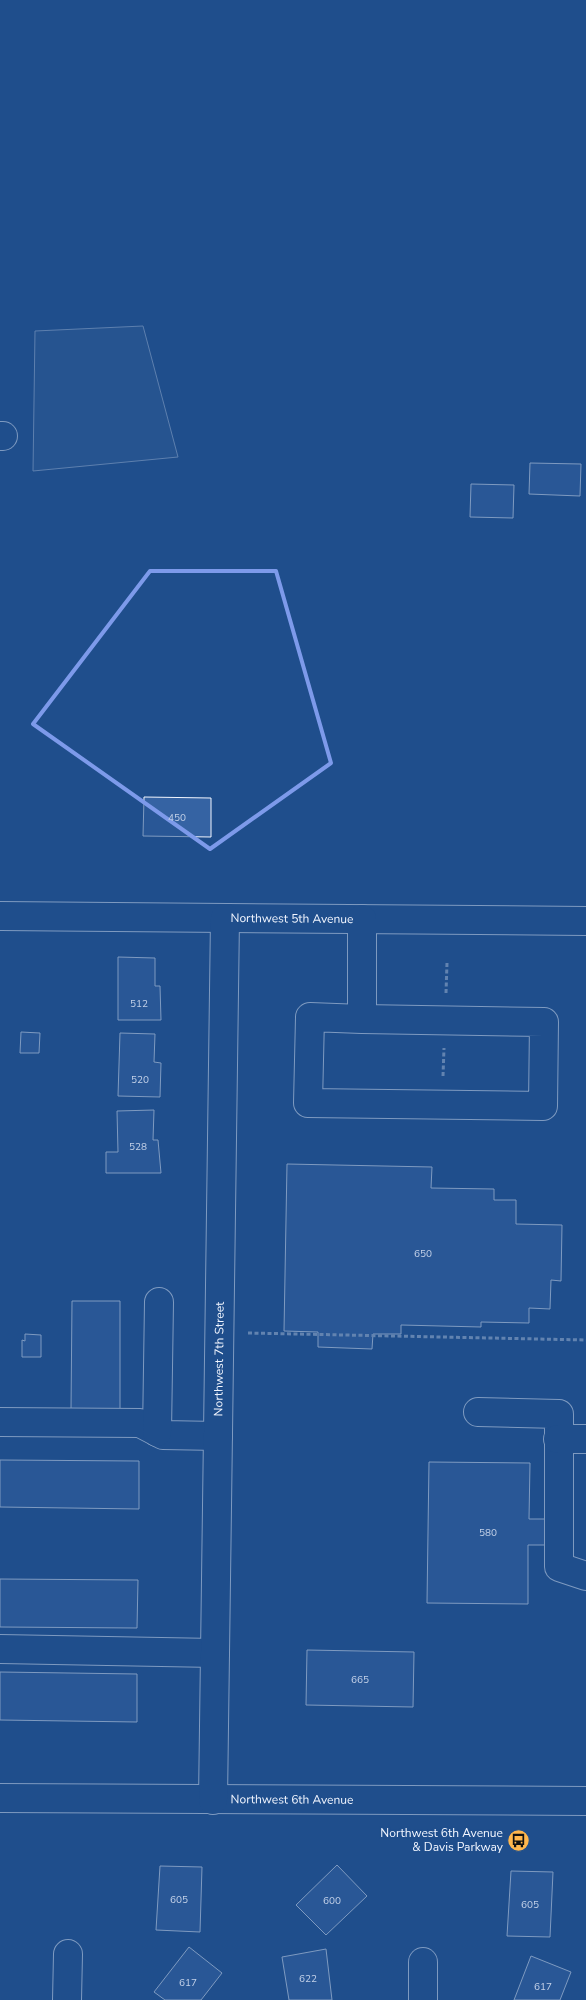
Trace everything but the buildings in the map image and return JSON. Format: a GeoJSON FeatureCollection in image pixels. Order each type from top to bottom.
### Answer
{"type":"FeatureCollection","features":[{"type":"Feature","properties":{"kind":"street","name":"Northwest 5th Avenue"},"geometry":{"type":"LineString","coordinates":[[0,916],[586,921]]}},
{"type":"Feature","properties":{"kind":"street","name":"Northwest 7th Street"},"geometry":{"type":"LineString","coordinates":[[213,1800],[225,918]]}},
{"type":"Feature","properties":{"kind":"street"},"geometry":{"type":"LineString","coordinates":[[362,919],[362,1019]]}},
{"type":"Feature","properties":{"kind":"street"},"geometry":{"type":"LineString","coordinates":[[310,1017],[362,1019],[544,1022],[543,1106],[308,1103],[310,1017]]}},
{"type":"Feature","properties":{"kind":"street"},"geometry":{"type":"LineString","coordinates":[[156,1432],[159,1302]]}},
{"type":"Feature","properties":{"kind":"street"},"geometry":{"type":"LineString","coordinates":[[478,1412],[559,1414],[559,1567],[586,1576]]}},
{"type":"Feature","properties":{"kind":"street"},"geometry":{"type":"LineString","coordinates":[[0,1422],[140,1423],[163,1435],[218,1436]]}},
{"type":"Feature","properties":{"kind":"street"},"geometry":{"type":"LineString","coordinates":[[558,1439],[586,1439]]}},
{"type":"Feature","properties":{"kind":"street"},"geometry":{"type":"LineString","coordinates":[[0,1649],[215,1653]]}},
{"type":"Feature","properties":{"kind":"street","name":"Northwest 6th Avenue"},"geometry":{"type":"LineString","coordinates":[[0,1798],[586,1801]]}},
{"type":"Feature","properties":{"kind":"street"},"geometry":{"type":"LineString","coordinates":[[67,2000],[68,1954]]}},
{"type":"Feature","properties":{"kind":"street"},"geometry":{"type":"LineString","coordinates":[[423,1962],[423,2000]]}},
{"type":"Feature","properties":{"kind":"path"},"geometry":{"type":"LineString","coordinates":[[446,997],[447,963]]}},
{"type":"Feature","properties":{"kind":"path"},"geometry":{"type":"LineString","coordinates":[[443,1084],[444,1042]]}},
{"type":"Feature","properties":{"kind":"path"},"geometry":{"type":"LineString","coordinates":[[248,1333],[586,1340]]}},
{"type":"Feature","properties":{"kind":"highlighted area"},"geometry":{"type":"Polygon","coordinates":[[[150,571],[276,571],[331,763],[210,849],[33,724],[150,571]]]}},
{"type":"Feature","properties":{"kind":"shaded area"},"geometry":{"type":"Polygon","coordinates":[[[143,326],[178,457],[33,471],[35,331],[143,326]]]}},
{"type":"Feature","properties":{"kind":"place","name":"Northwest 6th Avenue & Davis Parkway"},"geometry":{"type":"Point","coordinates":[519,1840]}}]}
